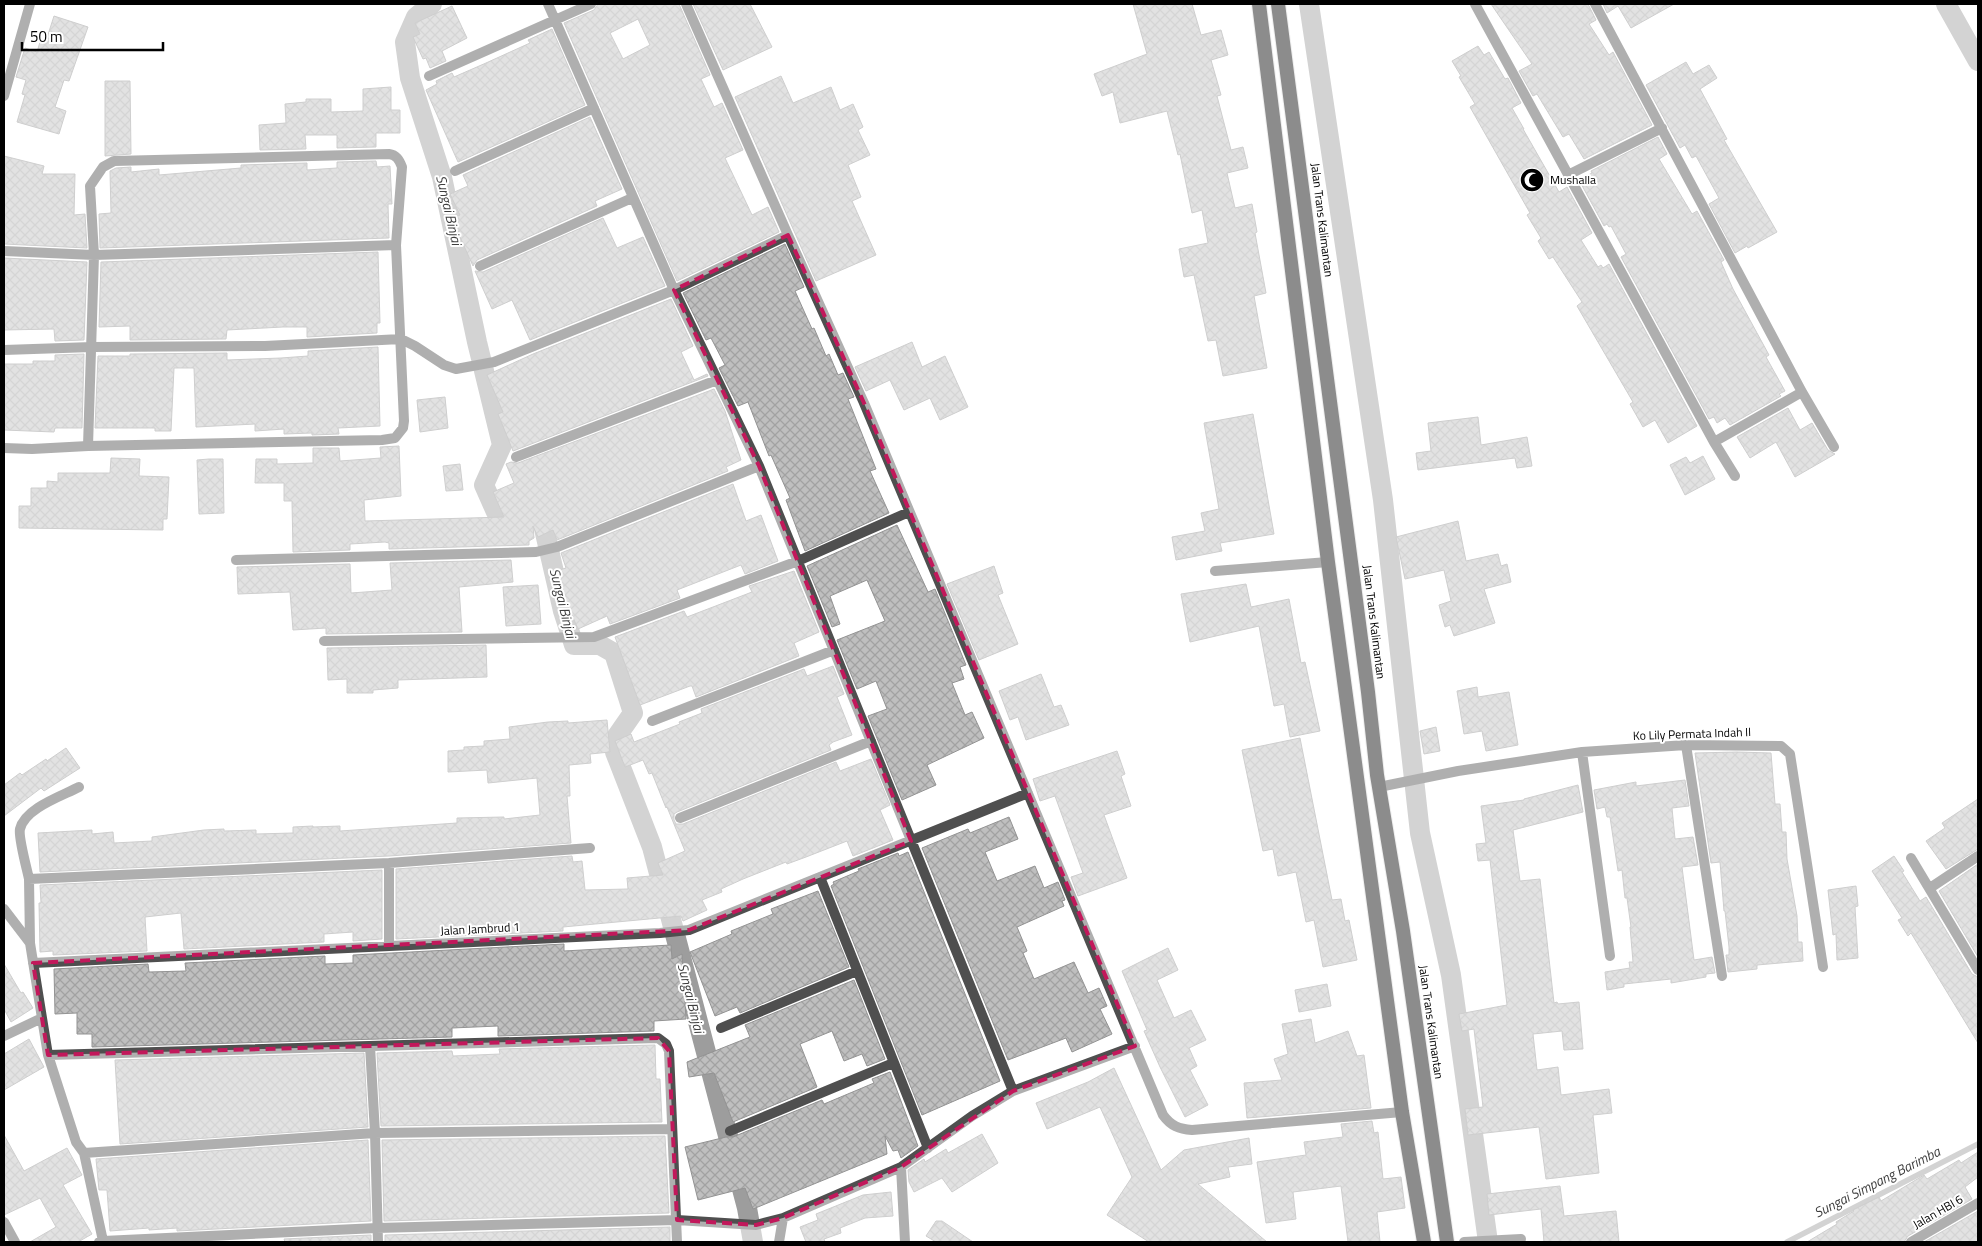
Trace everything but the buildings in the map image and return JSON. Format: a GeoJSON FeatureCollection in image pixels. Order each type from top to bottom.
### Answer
{"type":"FeatureCollection","features":[{"type":"Feature","properties":{"kind":"highway"},"geometry":{"type":"LineString","coordinates":[[1259,4],[1328,562],[1402,1112],[1424,1242]]}},
{"type":"Feature","properties":{"kind":"highway","name":"Jalan Trans Kalimantan"},"geometry":{"type":"LineString","coordinates":[[1278,4],[1383,786],[1447,1242]]}},
{"type":"Feature","properties":{"kind":"street"},"geometry":{"type":"LineString","coordinates":[[4,96],[30,4]]}},
{"type":"Feature","properties":{"kind":"street"},"geometry":{"type":"LineString","coordinates":[[548,4],[674,290],[759,466],[1013,1091]]}},
{"type":"Feature","properties":{"kind":"street"},"geometry":{"type":"LineString","coordinates":[[428,76],[591,4]]}},
{"type":"Feature","properties":{"kind":"street"},"geometry":{"type":"LineString","coordinates":[[686,4],[864,403],[1163,1115],[1169,1122],[1180,1129],[1192,1130],[1402,1112]]}},
{"type":"Feature","properties":{"kind":"street"},"geometry":{"type":"LineString","coordinates":[[1475,4],[1734,476]]}},
{"type":"Feature","properties":{"kind":"street"},"geometry":{"type":"LineString","coordinates":[[1595,4],[1802,392],[1834,447]]}},
{"type":"Feature","properties":{"kind":"street"},"geometry":{"type":"LineString","coordinates":[[454,171],[594,108]]}},
{"type":"Feature","properties":{"kind":"street"},"geometry":{"type":"LineString","coordinates":[[1568,175],[1662,128]]}},
{"type":"Feature","properties":{"kind":"street"},"geometry":{"type":"LineString","coordinates":[[4,448],[32,449],[88,446],[382,440],[395,438],[403,428],[404,421],[396,244],[402,166],[394,155],[114,161],[103,167],[90,186],[94,255],[88,446]]}},
{"type":"Feature","properties":{"kind":"street"},"geometry":{"type":"LineString","coordinates":[[480,266],[632,198]]}},
{"type":"Feature","properties":{"kind":"street"},"geometry":{"type":"LineString","coordinates":[[4,350],[92,346],[266,346],[401,339],[456,369],[494,362],[674,290],[788,235]]}},
{"type":"Feature","properties":{"kind":"street"},"geometry":{"type":"LineString","coordinates":[[4,251],[94,255],[396,244]]}},
{"type":"Feature","properties":{"kind":"street"},"geometry":{"type":"LineString","coordinates":[[516,457],[716,380]]}},
{"type":"Feature","properties":{"kind":"street"},"geometry":{"type":"LineString","coordinates":[[1714,442],[1802,392]]}},
{"type":"Feature","properties":{"kind":"street"},"geometry":{"type":"LineString","coordinates":[[236,560],[536,552],[557,546],[759,466]]}},
{"type":"Feature","properties":{"kind":"street"},"geometry":{"type":"LineString","coordinates":[[324,641],[594,637],[798,561],[909,512]]}},
{"type":"Feature","properties":{"kind":"street"},"geometry":{"type":"LineString","coordinates":[[1214,571],[1328,562]]}},
{"type":"Feature","properties":{"kind":"street"},"geometry":{"type":"LineString","coordinates":[[652,721],[834,650]]}},
{"type":"Feature","properties":{"kind":"street"},"geometry":{"type":"LineString","coordinates":[[680,818],[871,741]]}},
{"type":"Feature","properties":{"kind":"street"},"geometry":{"type":"LineString","coordinates":[[1686,745],[1722,976]]}},
{"type":"Feature","properties":{"kind":"street","name":"Ko Lily Permata Indah II"},"geometry":{"type":"LineString","coordinates":[[1383,786],[1458,771],[1582,752],[1686,745],[1781,746],[1790,754],[1823,967]]}},
{"type":"Feature","properties":{"kind":"street"},"geometry":{"type":"LineString","coordinates":[[1582,752],[1610,956]]}},
{"type":"Feature","properties":{"kind":"street"},"geometry":{"type":"LineString","coordinates":[[80,788],[33,811],[24,820],[19,831],[29,879],[30,943],[48,1055],[76,1142],[84,1153],[101,1241],[377,1228],[677,1220],[756,1225],[783,1218],[901,1167],[972,1116],[1013,1091],[1135,1046]]}},
{"type":"Feature","properties":{"kind":"street","name":"Jalan Jambrud 1"},"geometry":{"type":"LineString","coordinates":[[33,963],[389,945],[660,934],[689,930],[1028,793]]}},
{"type":"Feature","properties":{"kind":"street"},"geometry":{"type":"LineString","coordinates":[[29,879],[388,863],[590,848]]}},
{"type":"Feature","properties":{"kind":"street"},"geometry":{"type":"LineString","coordinates":[[1930,888],[1978,856]]}},
{"type":"Feature","properties":{"kind":"street"},"geometry":{"type":"LineString","coordinates":[[1910,858],[1930,888],[1978,970]]}},
{"type":"Feature","properties":{"kind":"street"},"geometry":{"type":"LineString","coordinates":[[388,863],[389,945]]}},
{"type":"Feature","properties":{"kind":"street"},"geometry":{"type":"LineString","coordinates":[[820,877],[928,1148]]}},
{"type":"Feature","properties":{"kind":"street"},"geometry":{"type":"LineString","coordinates":[[4,909],[30,943]]}},
{"type":"Feature","properties":{"kind":"street"},"geometry":{"type":"LineString","coordinates":[[721,1028],[857,971]]}},
{"type":"Feature","properties":{"kind":"street"},"geometry":{"type":"LineString","coordinates":[[4,1036],[42,1018]]}},
{"type":"Feature","properties":{"kind":"street"},"geometry":{"type":"LineString","coordinates":[[48,1055],[658,1038],[666,1044],[669,1051],[678,1242]]}},
{"type":"Feature","properties":{"kind":"street"},"geometry":{"type":"LineString","coordinates":[[370,1046],[378,1242]]}},
{"type":"Feature","properties":{"kind":"street"},"geometry":{"type":"LineString","coordinates":[[730,1131],[893,1063]]}},
{"type":"Feature","properties":{"kind":"street"},"geometry":{"type":"LineString","coordinates":[[84,1153],[375,1133],[672,1128]]}},
{"type":"Feature","properties":{"kind":"street"},"geometry":{"type":"LineString","coordinates":[[901,1167],[905,1242]]}},
{"type":"Feature","properties":{"kind":"street","name":"Jalan HBI 6"},"geometry":{"type":"LineString","coordinates":[[1911,1242],[1978,1203]]}},
{"type":"Feature","properties":{"kind":"street"},"geometry":{"type":"LineString","coordinates":[[779,1242],[783,1218]]}},
{"type":"Feature","properties":{"kind":"street"},"geometry":{"type":"LineString","coordinates":[[4,1222],[15,1242]]}},
{"type":"Feature","properties":{"kind":"street"},"geometry":{"type":"LineString","coordinates":[[1464,1242],[1521,1239]]}},
{"type":"Feature","properties":{"kind":"highlighted area"},"geometry":{"type":"Polygon","coordinates":[[[788,235],[864,403],[1135,1046],[1013,1091],[901,1167],[783,1218],[756,1225],[677,1220],[669,1051],[658,1038],[48,1055],[33,963],[689,930],[911,841],[759,466],[674,290],[788,235]]]}},
{"type":"Feature","properties":{"kind":"waterway","name":"Sungai Binjai"},"geometry":{"type":"LineString","coordinates":[[432,4],[416,17],[405,42],[410,78],[442,177],[477,342],[502,445],[484,485],[496,512],[534,512],[542,520],[563,611],[574,645],[600,645],[614,653],[633,713],[617,736],[615,752],[652,847],[747,1208],[753,1242]]}},
{"type":"Feature","properties":{"kind":"waterway"},"geometry":{"type":"LineString","coordinates":[[1309,4],[1383,500],[1420,833],[1451,975],[1488,1242]]}},
{"type":"Feature","properties":{"kind":"waterway"},"geometry":{"type":"LineString","coordinates":[[1946,4],[1978,61]]}},
{"type":"Feature","properties":{"kind":"waterway","name":"Sungai Simpang Barimba"},"geometry":{"type":"LineString","coordinates":[[1787,1242],[1978,1144]]}},
{"type":"Feature","properties":{"kind":"place","name":"Mushalla"},"geometry":{"type":"Point","coordinates":[1532,180]}}]}
